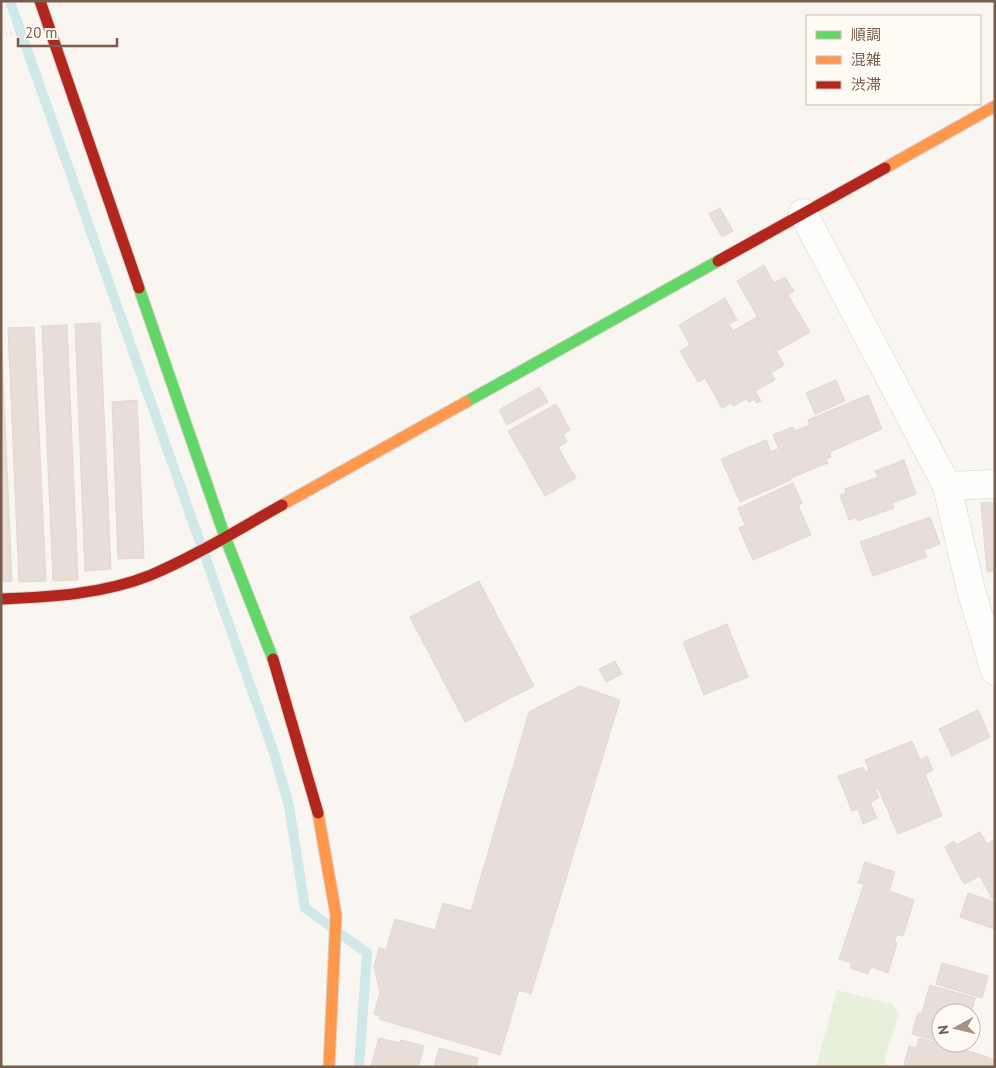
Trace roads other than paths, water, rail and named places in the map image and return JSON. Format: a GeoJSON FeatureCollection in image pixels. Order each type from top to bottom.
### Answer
{"type":"FeatureCollection","features":[{"type":"Feature","properties":{"kind":"street"},"geometry":{"type":"LineString","coordinates":[[40,1],[226,537],[278,672],[316,805],[336,915],[329,1067]]}},
{"type":"Feature","properties":{"kind":"street"},"geometry":{"type":"LineString","coordinates":[[1,599],[62,596],[112,586],[150,575],[226,537],[995,106]]}},
{"type":"Feature","properties":{"kind":"street"},"geometry":{"type":"LineString","coordinates":[[803,213],[947,486],[971,590],[995,671]]}},
{"type":"Feature","properties":{"kind":"street"},"geometry":{"type":"LineString","coordinates":[[947,486],[995,484]]}},
{"type":"Feature","properties":{"kind":"waterway"},"geometry":{"type":"LineString","coordinates":[[10,1],[274,753],[289,806],[305,908],[367,953],[359,1067]]}}]}
